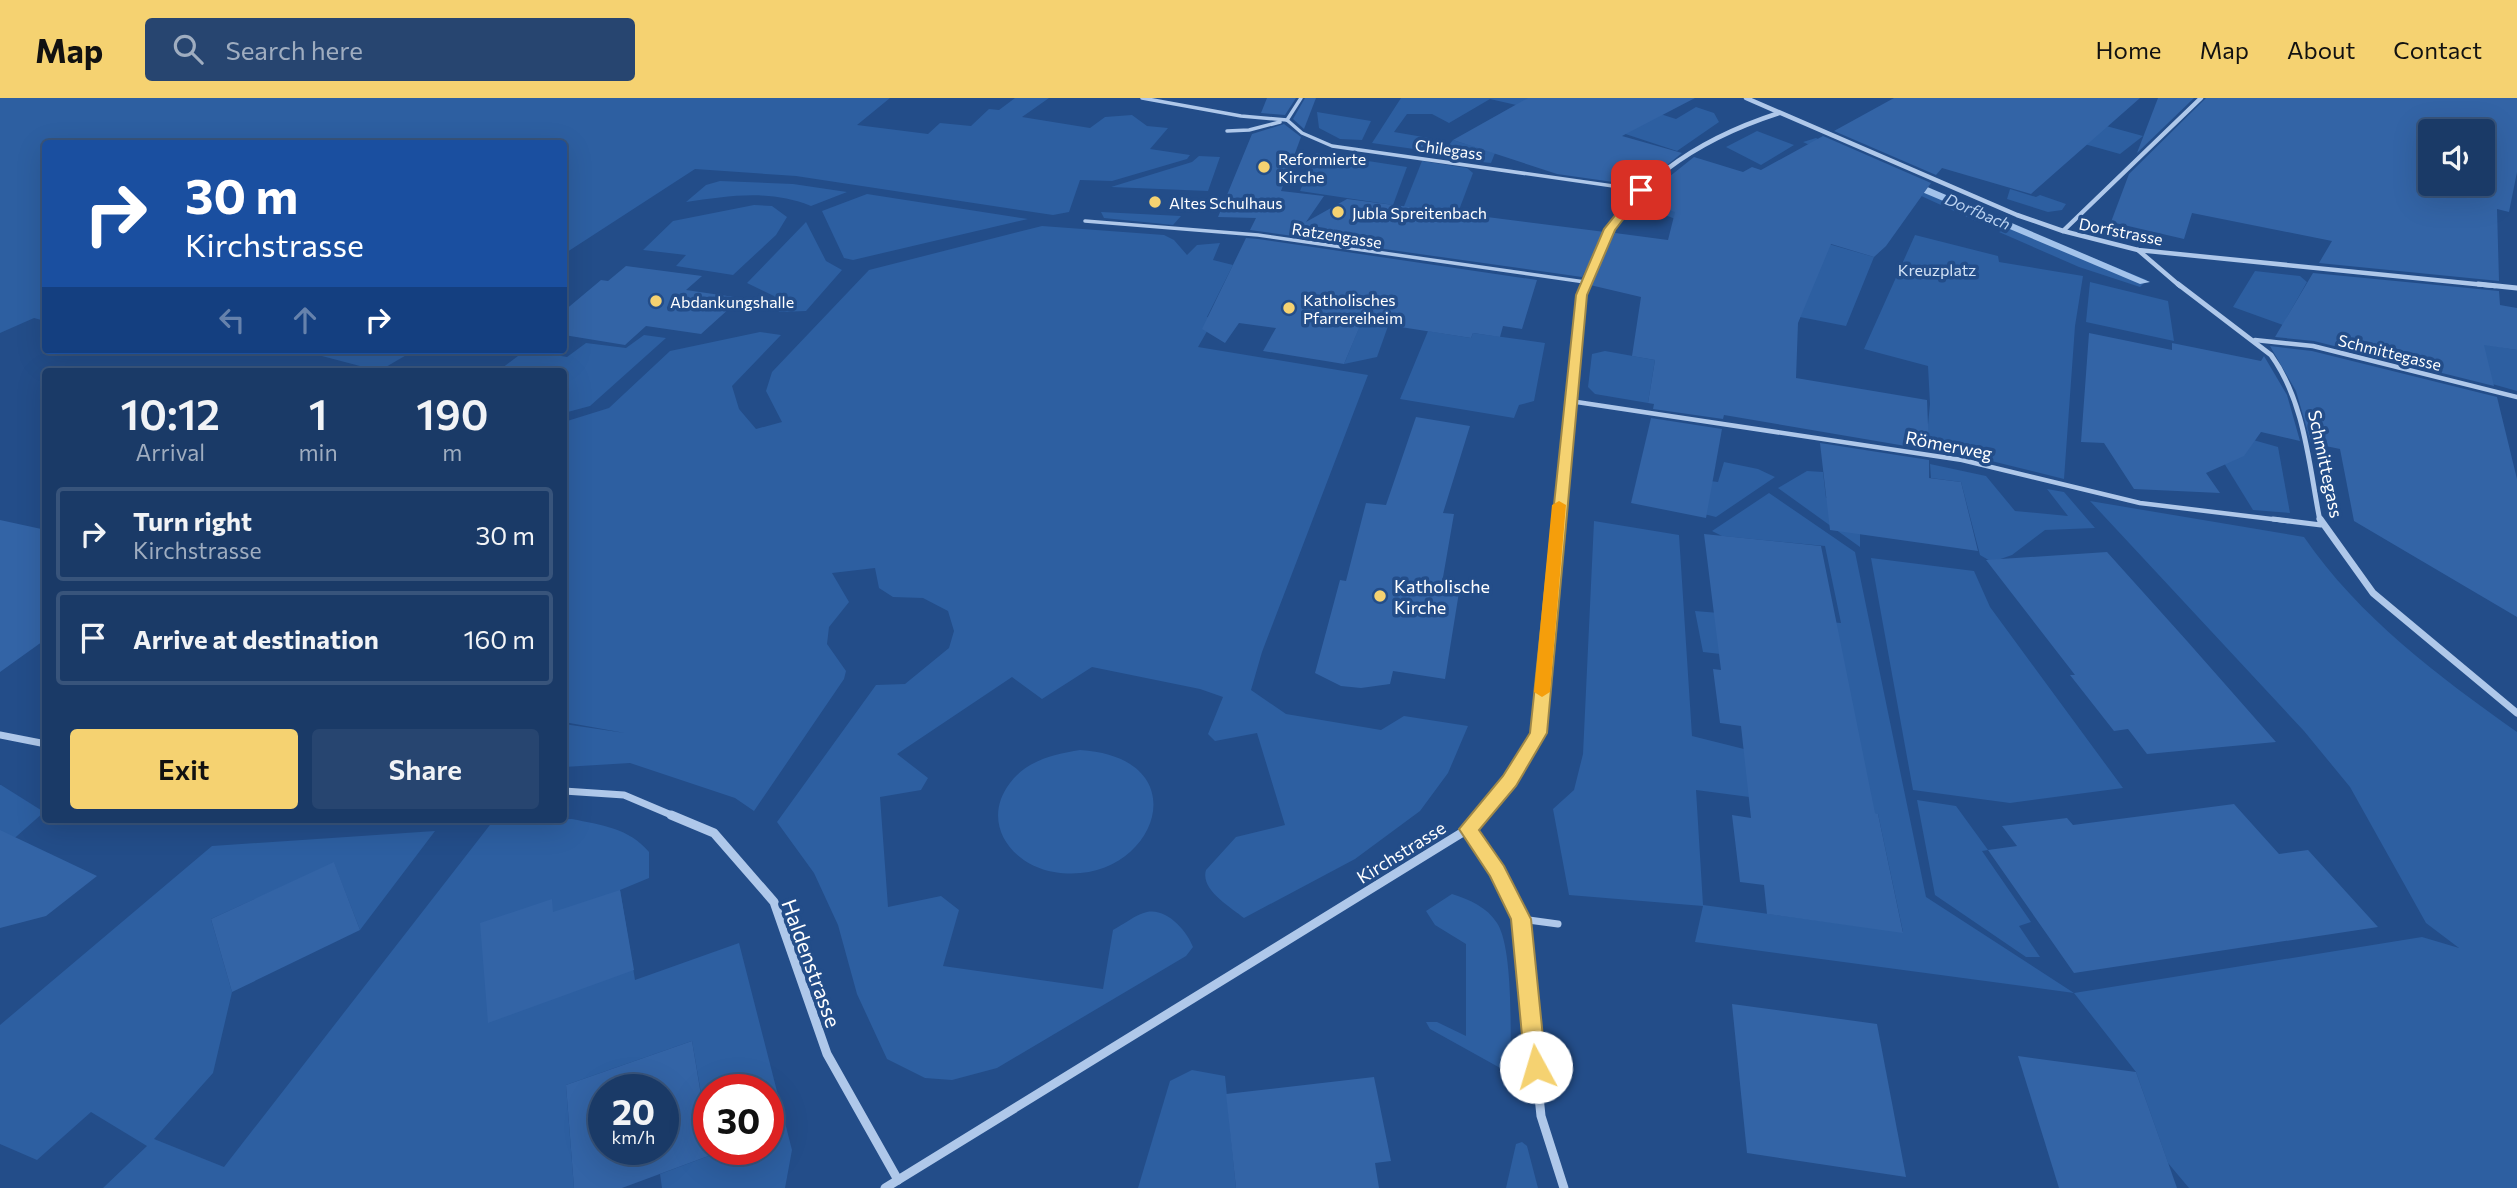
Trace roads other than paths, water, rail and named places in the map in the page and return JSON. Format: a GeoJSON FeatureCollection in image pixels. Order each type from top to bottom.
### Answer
{"type":"FeatureCollection","features":[{"type":"Feature","properties":{"kind":"street","name":"Dorfstrasse"},"geometry":{"type":"LineString","coordinates":[[1746,98],[1968,195],[2063,231],[2138,250],[2517,288]]}},
{"type":"Feature","properties":{"kind":"street"},"geometry":{"type":"LineString","coordinates":[[2063,231],[2201,98]]}},
{"type":"Feature","properties":{"kind":"street","name":"Kirchstrasse"},"geometry":{"type":"LineString","coordinates":[[885,1188],[1468,829],[1510,781],[1538,733],[1570,401],[1585,282],[1610,229],[1641,190],[1701,144],[1739,126],[1779,113]]}},
{"type":"Feature","properties":{"kind":"street","name":"Schmittegass"},"geometry":{"type":"LineString","coordinates":[[2138,250],[2188,293],[2255,340],[2282,370],[2295,398],[2321,525],[2373,593],[2517,713]]}},
{"type":"Feature","properties":{"kind":"street"},"geometry":{"type":"LineString","coordinates":[[0,735],[42,743]]}},
{"type":"Feature","properties":{"kind":"street","name":"Haldenstrasse"},"geometry":{"type":"LineString","coordinates":[[567,791],[624,795],[714,833],[774,902],[827,1054],[898,1180]]}},
{"type":"Feature","properties":{"kind":"street"},"geometry":{"type":"LineString","coordinates":[[1468,829],[1497,872],[1521,919],[1541,1116],[1564,1188]]}},
{"type":"Feature","properties":{"kind":"lane"},"geometry":{"type":"LineString","coordinates":[[1142,98],[1241,116],[1287,120]]}},
{"type":"Feature","properties":{"kind":"lane"},"geometry":{"type":"LineString","coordinates":[[1227,131],[1249,130],[1287,120],[1301,98]]}},
{"type":"Feature","properties":{"kind":"lane","name":"Chilegass"},"geometry":{"type":"LineString","coordinates":[[1287,120],[1302,133],[1332,146],[1641,190]]}},
{"type":"Feature","properties":{"kind":"lane","name":"Ratzengasse"},"geometry":{"type":"LineString","coordinates":[[1085,221],[1258,235],[1585,282]]}},
{"type":"Feature","properties":{"kind":"lane","name":"Schmittegasse"},"geometry":{"type":"LineString","coordinates":[[2255,340],[2313,346],[2517,397]]}},
{"type":"Feature","properties":{"kind":"lane","name":"Römerweg"},"geometry":{"type":"LineString","coordinates":[[1570,401],[1962,460],[2140,503],[2321,525]]}},
{"type":"Feature","properties":{"kind":"lane"},"geometry":{"type":"LineString","coordinates":[[1521,919],[1558,924]]}},
{"type":"Feature","properties":{"kind":"waterway","name":"Dorfbach"},"geometry":{"type":"LineString","coordinates":[[1907,182],[2144,282]]}},
{"type":"Feature","properties":{"kind":"place","name":"Reformierte Kirche"},"geometry":{"type":"Point","coordinates":[1264,167]}},
{"type":"Feature","properties":{"kind":"place","name":"Altes Schulhaus"},"geometry":{"type":"Point","coordinates":[1155,202]}},
{"type":"Feature","properties":{"kind":"place","name":"Jubla Spreitenbach"},"geometry":{"type":"Point","coordinates":[1338,212]}},
{"type":"Feature","properties":{"kind":"place","name":"Abdankungshalle"},"geometry":{"type":"Point","coordinates":[656,301]}},
{"type":"Feature","properties":{"kind":"place","name":"Katholisches Pfarrereiheim"},"geometry":{"type":"Point","coordinates":[1289,308]}},
{"type":"Feature","properties":{"kind":"place","name":"Katholische Kirche"},"geometry":{"type":"Point","coordinates":[1380,596]}},
{"type":"Feature","properties":{"kind":"park label","name":"Kreuzplatz"},"geometry":{"type":"Point","coordinates":[1937,269]}}]}
